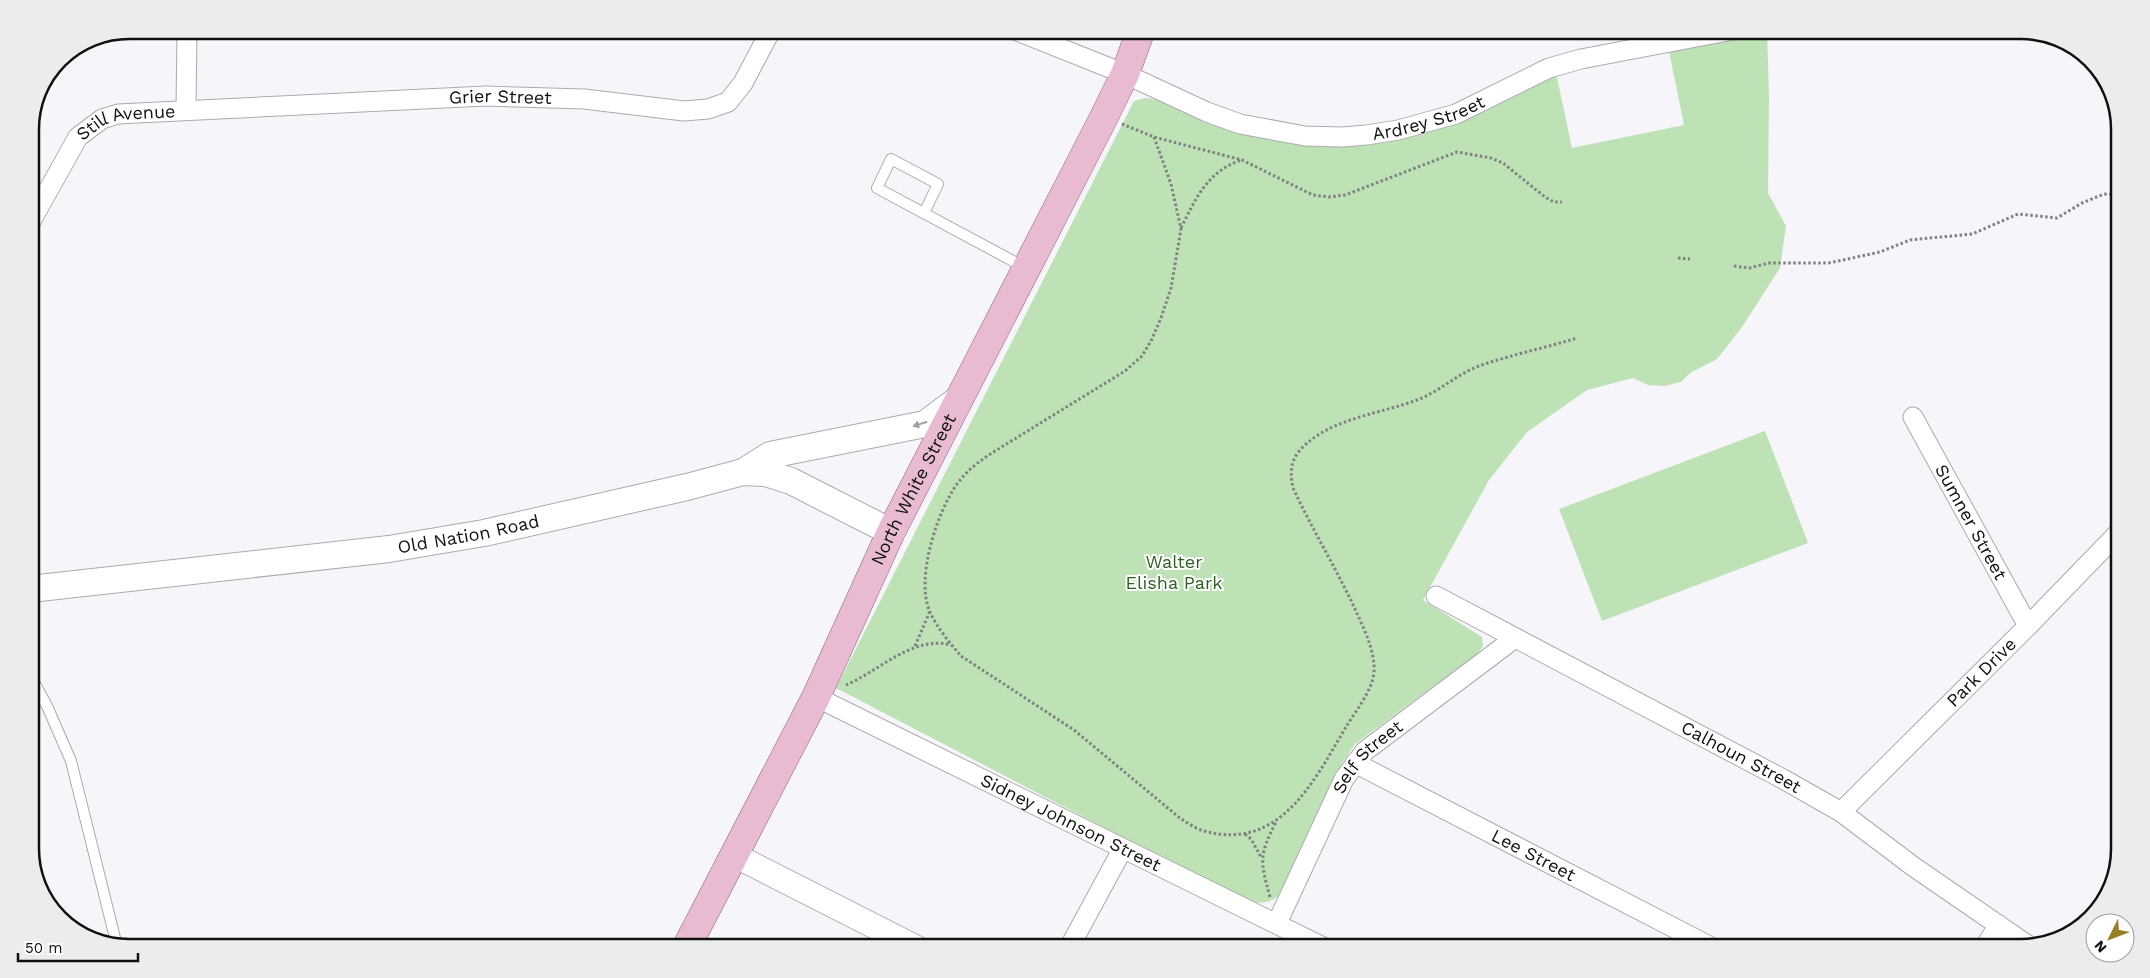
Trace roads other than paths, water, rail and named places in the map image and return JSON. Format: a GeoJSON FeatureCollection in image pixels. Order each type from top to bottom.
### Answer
{"type":"FeatureCollection","features":[{"type":"Feature","properties":{"kind":"main road","name":"North White Street"},"geometry":{"type":"LineString","coordinates":[[691,939],[816,697],[891,532],[1125,74],[1138,39]]}},
{"type":"Feature","properties":{"kind":"main road"},"geometry":{"type":"LineString","coordinates":[[744,472],[770,456],[925,424],[960,398]]}},
{"type":"Feature","properties":{"kind":"main road","name":"Old Nation Road"},"geometry":{"type":"LineString","coordinates":[[39,588],[389,549],[484,533],[744,472],[766,473],[791,481],[891,532]]}},
{"type":"Feature","properties":{"kind":"street"},"geometry":{"type":"LineString","coordinates":[[186,109],[187,39]]}},
{"type":"Feature","properties":{"kind":"street","name":"Grier Street"},"geometry":{"type":"LineString","coordinates":[[186,109],[486,96],[584,99],[684,111],[708,109],[728,102],[743,83],[766,39]]}},
{"type":"Feature","properties":{"kind":"street","name":"Ardrey Street"},"geometry":{"type":"LineString","coordinates":[[1038,39],[1125,74],[1207,112],[1240,124],[1305,136],[1366,135],[1427,123],[1456,114],[1549,68],[1581,59],[1686,39]]}},
{"type":"Feature","properties":{"kind":"street","name":"Still Avenue"},"geometry":{"type":"LineString","coordinates":[[39,207],[78,137],[89,127],[102,119],[118,114],[186,109]]}},
{"type":"Feature","properties":{"kind":"street","name":"Sumner Street"},"geometry":{"type":"LineString","coordinates":[[1913,417],[2028,626]]}},
{"type":"Feature","properties":{"kind":"street","name":"Park Drive"},"geometry":{"type":"LineString","coordinates":[[1841,812],[2028,626],[2111,540]]}},
{"type":"Feature","properties":{"kind":"street","name":"Calhoun Street"},"geometry":{"type":"LineString","coordinates":[[1436,596],[1841,812],[1914,867],[2019,939]]}},
{"type":"Feature","properties":{"kind":"street","name":"Self Street"},"geometry":{"type":"LineString","coordinates":[[1277,923],[1344,778],[1364,751],[1515,638]]}},
{"type":"Feature","properties":{"kind":"street","name":"Sidney Johnson Street"},"geometry":{"type":"LineString","coordinates":[[816,697],[1122,850],[1308,939]]}},
{"type":"Feature","properties":{"kind":"street","name":"Lee Street"},"geometry":{"type":"LineString","coordinates":[[1355,762],[1696,939]]}},
{"type":"Feature","properties":{"kind":"street"},"geometry":{"type":"LineString","coordinates":[[1074,939],[1122,850]]}},
{"type":"Feature","properties":{"kind":"street"},"geometry":{"type":"LineString","coordinates":[[734,855],[899,939]]}},
{"type":"Feature","properties":{"kind":"street"},"geometry":{"type":"LineString","coordinates":[[1990,939],[1999,925]]}},
{"type":"Feature","properties":{"kind":"lane"},"geometry":{"type":"LineString","coordinates":[[924,213],[938,184],[891,159],[877,188],[1027,268]]}},
{"type":"Feature","properties":{"kind":"lane"},"geometry":{"type":"LineString","coordinates":[[39,691],[71,761],[115,938]]}},
{"type":"Feature","properties":{"kind":"park label","name":"Walter Elisha Park"},"geometry":{"type":"Point","coordinates":[1174,572]}}]}
